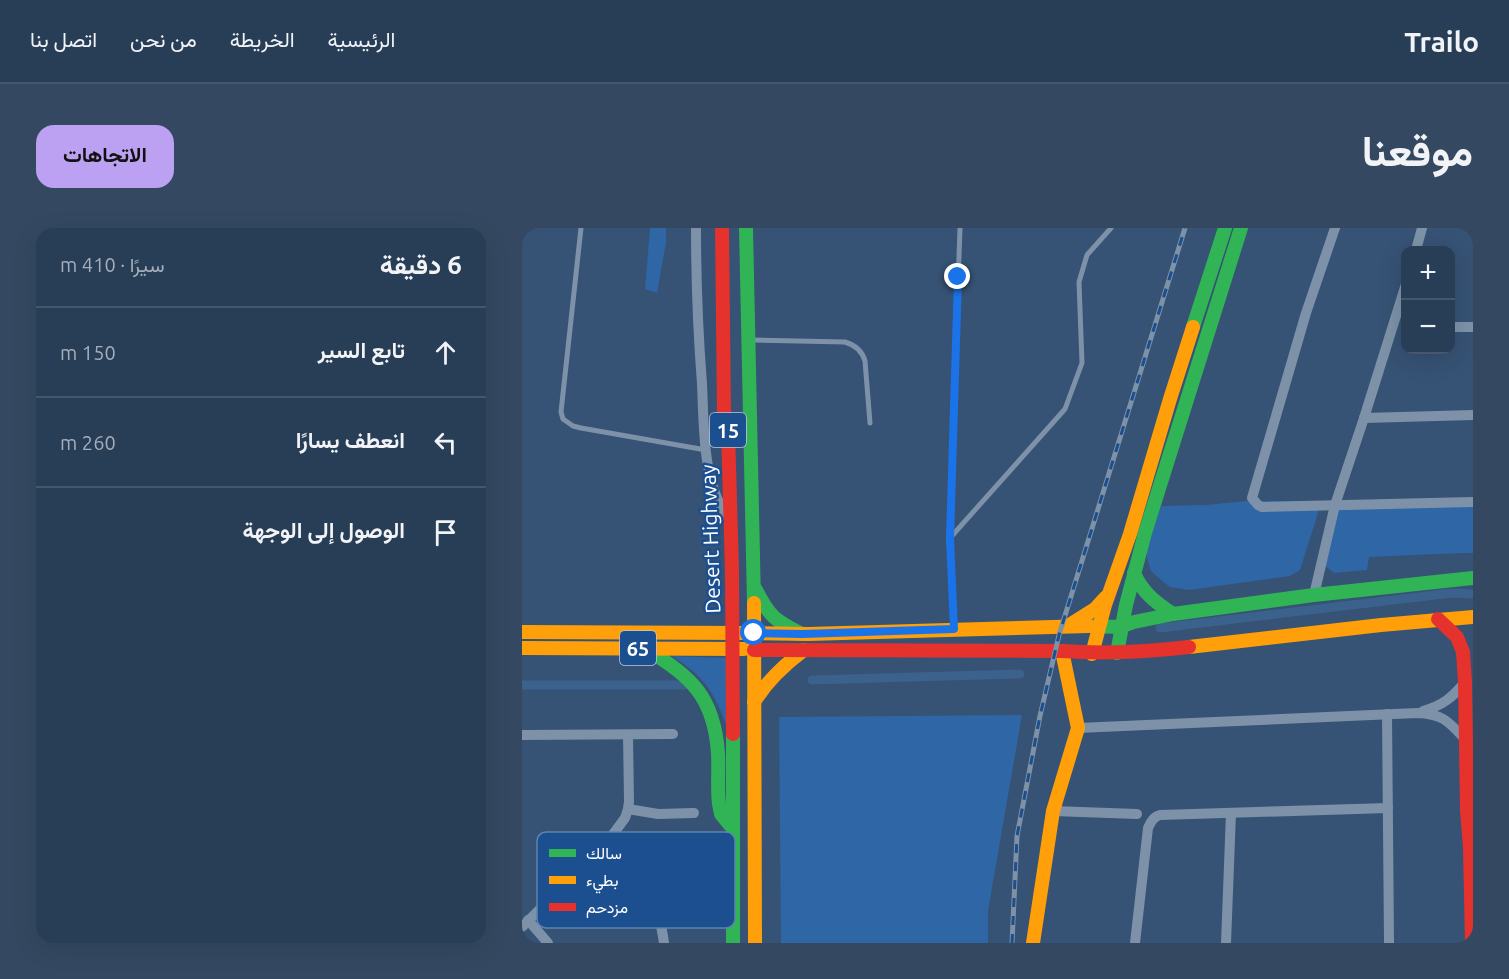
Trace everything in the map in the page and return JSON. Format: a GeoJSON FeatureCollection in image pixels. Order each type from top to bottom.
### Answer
{"type":"FeatureCollection","features":[{"type":"Feature","properties":{"kind":"main road","name":"Desert Highway"},"geometry":{"type":"LineString","coordinates":[[722,228],[724,412],[728,430],[734,633]]}},
{"type":"Feature","properties":{"kind":"main road","name":"Desert Highway"},"geometry":{"type":"LineString","coordinates":[[746,228],[754,633]]}},
{"type":"Feature","properties":{"kind":"main road"},"geometry":{"type":"LineString","coordinates":[[1092,654],[1105,605],[1130,534],[1170,399],[1225,228]]}},
{"type":"Feature","properties":{"kind":"main road"},"geometry":{"type":"LineString","coordinates":[[1117,653],[1120,627],[1157,493],[1241,228]]}},
{"type":"Feature","properties":{"kind":"main road"},"geometry":{"type":"LineString","coordinates":[[1134,573],[1143,591],[1173,615]]}},
{"type":"Feature","properties":{"kind":"main road"},"geometry":{"type":"LineString","coordinates":[[754,633],[802,634],[1068,626],[1120,627],[1173,615],[1314,595],[1473,578]]}},
{"type":"Feature","properties":{"kind":"main road"},"geometry":{"type":"LineString","coordinates":[[753,586],[766,610],[776,622],[802,634]]}},
{"type":"Feature","properties":{"kind":"main road"},"geometry":{"type":"LineString","coordinates":[[1068,626],[1095,609],[1110,593]]}},
{"type":"Feature","properties":{"kind":"main road"},"geometry":{"type":"LineString","coordinates":[[699,633],[720,624],[733,606]]}},
{"type":"Feature","properties":{"kind":"main road"},"geometry":{"type":"LineString","coordinates":[[754,650],[1117,653],[1473,617]]}},
{"type":"Feature","properties":{"kind":"main road"},"geometry":{"type":"LineString","coordinates":[[1438,619],[1451,630],[1463,652],[1470,787],[1472,943]]}},
{"type":"Feature","properties":{"kind":"main road"},"geometry":{"type":"LineString","coordinates":[[1040,651],[1042,627]]}},
{"type":"Feature","properties":{"kind":"main road","name":"65"},"geometry":{"type":"LineString","coordinates":[[522,632],[754,633]]}},
{"type":"Feature","properties":{"kind":"main road","name":"15"},"geometry":{"type":"LineString","coordinates":[[732,832],[734,633]]}},
{"type":"Feature","properties":{"kind":"main road","name":"15"},"geometry":{"type":"LineString","coordinates":[[754,633],[755,943]]}},
{"type":"Feature","properties":{"kind":"main road","name":"65"},"geometry":{"type":"LineString","coordinates":[[522,648],[754,650]]}},
{"type":"Feature","properties":{"kind":"main road"},"geometry":{"type":"LineString","coordinates":[[643,648],[670,664],[689,679],[706,700],[712,713],[717,738],[721,814],[732,827]]}},
{"type":"Feature","properties":{"kind":"main road"},"geometry":{"type":"LineString","coordinates":[[754,702],[761,690],[782,666],[804,650]]}},
{"type":"Feature","properties":{"kind":"main road"},"geometry":{"type":"LineString","coordinates":[[1033,943],[1053,811],[1078,728],[1062,651]]}},
{"type":"Feature","properties":{"kind":"main road","name":"15"},"geometry":{"type":"LineString","coordinates":[[733,928],[733,943]]}},
{"type":"Feature","properties":{"kind":"street"},"geometry":{"type":"LineString","coordinates":[[696,228],[699,346],[707,450],[716,492],[722,509],[731,520]]}},
{"type":"Feature","properties":{"kind":"street"},"geometry":{"type":"LineString","coordinates":[[1335,228],[1306,313],[1252,495],[1255,501],[1262,507],[1473,502]]}},
{"type":"Feature","properties":{"kind":"street"},"geometry":{"type":"LineString","coordinates":[[1417,246],[1422,228]]}},
{"type":"Feature","properties":{"kind":"street"},"geometry":{"type":"LineString","coordinates":[[1314,595],[1335,505],[1401,300]]}},
{"type":"Feature","properties":{"kind":"street"},"geometry":{"type":"LineString","coordinates":[[1393,326],[1401,326]]}},
{"type":"Feature","properties":{"kind":"street"},"geometry":{"type":"LineString","coordinates":[[1455,327],[1473,327]]}},
{"type":"Feature","properties":{"kind":"street"},"geometry":{"type":"LineString","coordinates":[[1364,418],[1473,415]]}},
{"type":"Feature","properties":{"kind":"street"},"geometry":{"type":"LineString","coordinates":[[1416,713],[1446,701],[1465,682]]}},
{"type":"Feature","properties":{"kind":"street"},"geometry":{"type":"LineString","coordinates":[[1078,728],[1416,713],[1432,714],[1443,718],[1466,740]]}},
{"type":"Feature","properties":{"kind":"street"},"geometry":{"type":"LineString","coordinates":[[1387,714],[1389,943]]}},
{"type":"Feature","properties":{"kind":"street"},"geometry":{"type":"LineString","coordinates":[[522,735],[673,735]]}},
{"type":"Feature","properties":{"kind":"street"},"geometry":{"type":"LineString","coordinates":[[615,832],[625,818],[628,809],[628,735]]}},
{"type":"Feature","properties":{"kind":"street"},"geometry":{"type":"LineString","coordinates":[[1135,943],[1148,828],[1156,816],[1160,814],[1388,808]]}},
{"type":"Feature","properties":{"kind":"street"},"geometry":{"type":"LineString","coordinates":[[628,809],[658,814],[694,813]]}},
{"type":"Feature","properties":{"kind":"street"},"geometry":{"type":"LineString","coordinates":[[1053,811],[1137,814]]}},
{"type":"Feature","properties":{"kind":"street"},"geometry":{"type":"LineString","coordinates":[[1226,943],[1231,813]]}},
{"type":"Feature","properties":{"kind":"street"},"geometry":{"type":"LineString","coordinates":[[537,912],[525,924],[548,943]]}},
{"type":"Feature","properties":{"kind":"street"},"geometry":{"type":"LineString","coordinates":[[662,928],[664,943]]}},
{"type":"Feature","properties":{"kind":"lane"},"geometry":{"type":"LineString","coordinates":[[581,228],[561,412],[563,419],[580,428],[707,450]]}},
{"type":"Feature","properties":{"kind":"lane"},"geometry":{"type":"LineString","coordinates":[[954,629],[950,539],[960,228]]}},
{"type":"Feature","properties":{"kind":"lane"},"geometry":{"type":"LineString","coordinates":[[950,539],[1065,409],[1082,363],[1079,282],[1087,255],[1111,228]]}},
{"type":"Feature","properties":{"kind":"lane"},"geometry":{"type":"LineString","coordinates":[[748,339],[845,342],[858,348],[865,361],[870,423]]}},
{"type":"Feature","properties":{"kind":"shaded area"},"geometry":{"type":"Polygon","coordinates":[[[650,228],[666,228],[666,243],[657,293],[645,289],[650,228]]]}},
{"type":"Feature","properties":{"kind":"shaded area"},"geometry":{"type":"Polygon","coordinates":[[[1247,501],[1314,501],[1319,510],[1300,570],[1290,576],[1189,590],[1170,587],[1151,571],[1147,558],[1147,547],[1161,506],[1247,501]]]}},
{"type":"Feature","properties":{"kind":"shaded area"},"geometry":{"type":"Polygon","coordinates":[[[1473,503],[1473,553],[1369,557],[1367,570],[1334,573],[1324,565],[1338,509],[1473,503]]]}},
{"type":"Feature","properties":{"kind":"shaded area"},"geometry":{"type":"Polygon","coordinates":[[[672,656],[728,658],[728,730],[708,687],[693,671],[672,656]]]}},
{"type":"Feature","properties":{"kind":"shaded area"},"geometry":{"type":"Polygon","coordinates":[[[1022,715],[988,911],[988,943],[781,943],[779,717],[1022,715]]]}},
{"type":"Feature","properties":{"kind":"waterway"},"geometry":{"type":"LineString","coordinates":[[1160,628],[1452,593],[1473,594]]}},
{"type":"Feature","properties":{"kind":"waterway"},"geometry":{"type":"LineString","coordinates":[[812,680],[1020,674]]}},
{"type":"Feature","properties":{"kind":"waterway"},"geometry":{"type":"LineString","coordinates":[[522,685],[684,685]]}},
{"type":"Feature","properties":{"kind":"railway"},"geometry":{"type":"LineString","coordinates":[[1012,943],[1017,836],[1040,716],[1059,635],[1185,228]]}},
{"type":"Feature","properties":{"kind":"traffic: fast"},"geometry":{"type":"LineString","coordinates":[[746,228],[754,603]]}},
{"type":"Feature","properties":{"kind":"traffic: fast"},"geometry":{"type":"LineString","coordinates":[[1193,327],[1225,228]]}},
{"type":"Feature","properties":{"kind":"traffic: fast"},"geometry":{"type":"LineString","coordinates":[[1117,653],[1126,605],[1145,533],[1241,228]]}},
{"type":"Feature","properties":{"kind":"traffic: fast"},"geometry":{"type":"LineString","coordinates":[[1134,573],[1150,596],[1173,614]]}},
{"type":"Feature","properties":{"kind":"traffic: fast"},"geometry":{"type":"LineString","coordinates":[[1089,626],[1120,627],[1173,614],[1314,595],[1473,578]]}},
{"type":"Feature","properties":{"kind":"traffic: fast"},"geometry":{"type":"LineString","coordinates":[[756,590],[774,617],[802,634]]}},
{"type":"Feature","properties":{"kind":"traffic: fast"},"geometry":{"type":"LineString","coordinates":[[646,649],[688,679],[706,703],[716,734],[719,804],[721,814],[730,825]]}},
{"type":"Feature","properties":{"kind":"traffic: fast"},"geometry":{"type":"LineString","coordinates":[[733,734],[733,832]]}},
{"type":"Feature","properties":{"kind":"traffic: fast"},"geometry":{"type":"LineString","coordinates":[[733,928],[733,943]]}},
{"type":"Feature","properties":{"kind":"traffic: slow"},"geometry":{"type":"LineString","coordinates":[[1092,654],[1105,605],[1130,534],[1193,327]]}},
{"type":"Feature","properties":{"kind":"traffic: slow"},"geometry":{"type":"LineString","coordinates":[[1068,626],[1095,609],[1106,597]]}},
{"type":"Feature","properties":{"kind":"traffic: slow"},"geometry":{"type":"LineString","coordinates":[[754,603],[755,943]]}},
{"type":"Feature","properties":{"kind":"traffic: slow"},"geometry":{"type":"LineString","coordinates":[[1189,647],[1473,617]]}},
{"type":"Feature","properties":{"kind":"traffic: slow"},"geometry":{"type":"LineString","coordinates":[[754,633],[808,634],[1089,626]]}},
{"type":"Feature","properties":{"kind":"traffic: slow"},"geometry":{"type":"LineString","coordinates":[[522,632],[745,633]]}},
{"type":"Feature","properties":{"kind":"traffic: slow"},"geometry":{"type":"LineString","coordinates":[[522,648],[744,649]]}},
{"type":"Feature","properties":{"kind":"traffic: slow"},"geometry":{"type":"LineString","coordinates":[[754,702],[776,674],[804,650]]}},
{"type":"Feature","properties":{"kind":"traffic: slow"},"geometry":{"type":"LineString","coordinates":[[1033,943],[1053,811],[1078,728],[1062,651]]}},
{"type":"Feature","properties":{"kind":"traffic: jam"},"geometry":{"type":"LineString","coordinates":[[722,228],[724,412],[728,430],[732,571],[733,734]]}},
{"type":"Feature","properties":{"kind":"traffic: jam"},"geometry":{"type":"LineString","coordinates":[[1438,619],[1457,637],[1463,652],[1472,943]]}},
{"type":"Feature","properties":{"kind":"traffic: jam"},"geometry":{"type":"LineString","coordinates":[[754,650],[1110,652],[1189,647]]}},
{"type":"Feature","properties":{"kind":"route"},"geometry":{"type":"LineString","coordinates":[[754,633],[802,634],[954,629],[950,539],[958,277]]}}]}
